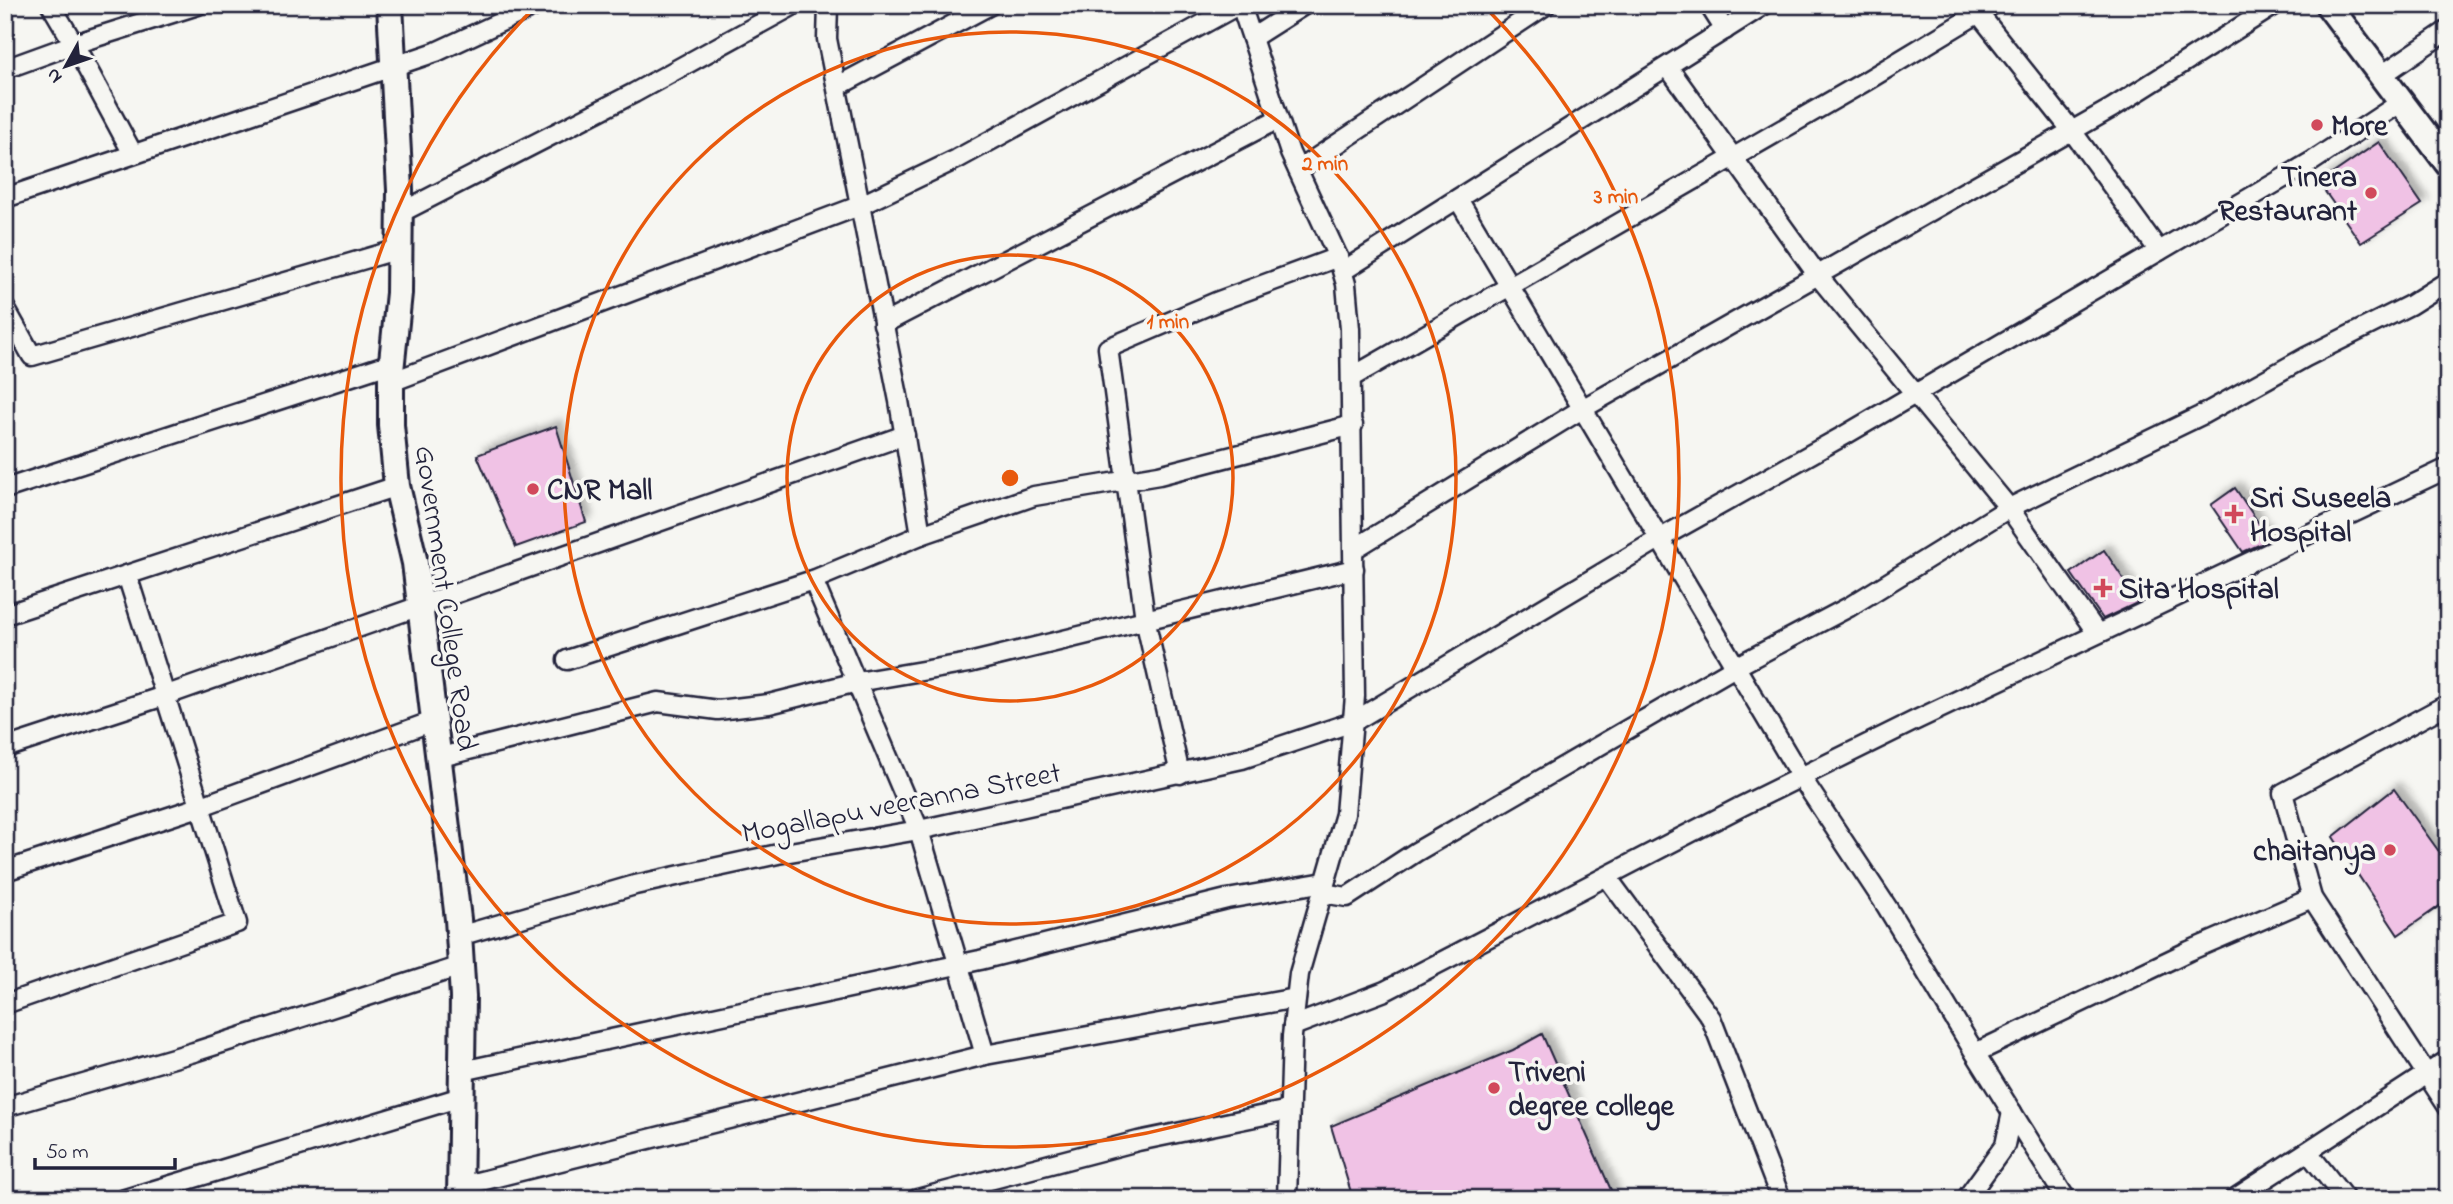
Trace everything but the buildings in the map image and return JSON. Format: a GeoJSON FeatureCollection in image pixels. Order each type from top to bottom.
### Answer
{"type":"FeatureCollection","features":[{"type":"Feature","properties":{"kind":"main road","name":"Government College Road"},"geometry":{"type":"LineString","coordinates":[[390,5],[400,213],[399,293],[391,372],[397,486],[415,564],[459,936],[461,1193]]}},
{"type":"Feature","properties":{"kind":"main road"},"geometry":{"type":"LineString","coordinates":[[2328,5],[2448,164]]}},
{"type":"Feature","properties":{"kind":"street"},"geometry":{"type":"LineString","coordinates":[[51,5],[133,154]]}},
{"type":"Feature","properties":{"kind":"street"},"geometry":{"type":"LineString","coordinates":[[5,69],[198,5]]}},
{"type":"Feature","properties":{"kind":"street"},"geometry":{"type":"LineString","coordinates":[[5,198],[436,52],[537,5]]}},
{"type":"Feature","properties":{"kind":"street"},"geometry":{"type":"LineString","coordinates":[[400,213],[634,93],[794,5]]}},
{"type":"Feature","properties":{"kind":"street"},"geometry":{"type":"LineString","coordinates":[[828,5],[827,39],[905,436],[921,535]]}},
{"type":"Feature","properties":{"kind":"street"},"geometry":{"type":"LineString","coordinates":[[838,86],[990,5]]}},
{"type":"Feature","properties":{"kind":"street"},"geometry":{"type":"LineString","coordinates":[[5,489],[391,372],[859,206],[957,159],[1239,5],[1278,119],[1340,264],[1346,284],[1352,377],[1353,722],[1345,814],[1299,974],[1293,1027],[1287,1199]]}},
{"type":"Feature","properties":{"kind":"street"},"geometry":{"type":"LineString","coordinates":[[1252,38],[1304,5]]}},
{"type":"Feature","properties":{"kind":"street"},"geometry":{"type":"LineString","coordinates":[[1298,170],[1546,5]]}},
{"type":"Feature","properties":{"kind":"street"},"geometry":{"type":"LineString","coordinates":[[1709,5],[1725,30]]}},
{"type":"Feature","properties":{"kind":"street"},"geometry":{"type":"LineString","coordinates":[[1180,774],[1145,619],[1108,348],[1216,302],[1340,264],[1458,199],[1764,5]]}},
{"type":"Feature","properties":{"kind":"street"},"geometry":{"type":"LineString","coordinates":[[1354,549],[1582,409],[1819,277],[2072,131],[2275,5]]}},
{"type":"Feature","properties":{"kind":"street"},"geometry":{"type":"LineString","coordinates":[[1352,377],[1866,81],[1980,8],[2159,251]]}},
{"type":"Feature","properties":{"kind":"street"},"geometry":{"type":"LineString","coordinates":[[2382,75],[2448,30]]}},
{"type":"Feature","properties":{"kind":"street"},"geometry":{"type":"LineString","coordinates":[[1668,67],[1819,277],[2009,508],[2097,633]]}},
{"type":"Feature","properties":{"kind":"street","name":"Mogallapu veeranna Street"},"geometry":{"type":"LineString","coordinates":[[459,936],[635,885],[778,854],[919,830],[1180,774],[1242,759],[1353,722],[1659,539],[1916,394],[2311,162],[2403,102]]}},
{"type":"Feature","properties":{"kind":"street"},"geometry":{"type":"LineString","coordinates":[[883,324],[1278,119]]}},
{"type":"Feature","properties":{"kind":"street"},"geometry":{"type":"LineString","coordinates":[[1458,199],[1801,777],[1887,907],[2066,1199]]}},
{"type":"Feature","properties":{"kind":"street"},"geometry":{"type":"LineString","coordinates":[[5,308],[32,356],[400,249]]}},
{"type":"Feature","properties":{"kind":"street"},"geometry":{"type":"LineString","coordinates":[[462,1071],[958,965],[1227,898],[1323,887],[1348,897],[1416,852],[1735,667],[1849,607],[2009,508],[2200,416],[2306,357],[2410,305],[2448,281]]}},
{"type":"Feature","properties":{"kind":"street"},"geometry":{"type":"LineString","coordinates":[[567,660],[813,580],[921,535],[1034,496],[1127,480],[1353,425]]}},
{"type":"Feature","properties":{"kind":"street"},"geometry":{"type":"LineString","coordinates":[[5,748],[167,695],[905,436]]}},
{"type":"Feature","properties":{"kind":"street"},"geometry":{"type":"LineString","coordinates":[[1293,1027],[1385,991],[1801,777],[2097,633],[2448,468]]}},
{"type":"Feature","properties":{"kind":"street"},"geometry":{"type":"LineString","coordinates":[[5,615],[397,486]]}},
{"type":"Feature","properties":{"kind":"street"},"geometry":{"type":"LineString","coordinates":[[437,758],[658,702],[718,710],[769,704],[857,682],[969,663],[1354,569]]}},
{"type":"Feature","properties":{"kind":"street"},"geometry":{"type":"LineString","coordinates":[[5,1004],[237,923],[127,575]]}},
{"type":"Feature","properties":{"kind":"street"},"geometry":{"type":"LineString","coordinates":[[813,580],[919,830],[985,1055]]}},
{"type":"Feature","properties":{"kind":"street"},"geometry":{"type":"LineString","coordinates":[[2448,704],[2283,793],[2312,898],[2448,1107]]}},
{"type":"Feature","properties":{"kind":"street"},"geometry":{"type":"LineString","coordinates":[[5,871],[199,807],[433,721]]}},
{"type":"Feature","properties":{"kind":"street"},"geometry":{"type":"LineString","coordinates":[[1608,877],[1711,1017],[1781,1199]]}},
{"type":"Feature","properties":{"kind":"street"},"geometry":{"type":"LineString","coordinates":[[1975,1053],[2189,951],[2312,898]]}},
{"type":"Feature","properties":{"kind":"street"},"geometry":{"type":"LineString","coordinates":[[5,1107],[194,1052],[461,966]]}},
{"type":"Feature","properties":{"kind":"street"},"geometry":{"type":"LineString","coordinates":[[461,1193],[985,1055],[1296,998]]}},
{"type":"Feature","properties":{"kind":"street"},"geometry":{"type":"LineString","coordinates":[[2234,1199],[2448,1060]]}},
{"type":"Feature","properties":{"kind":"street"},"geometry":{"type":"LineString","coordinates":[[125,1199],[461,1097]]}},
{"type":"Feature","properties":{"kind":"street"},"geometry":{"type":"LineString","coordinates":[[917,1199],[1138,1141],[1289,1110]]}},
{"type":"Feature","properties":{"kind":"street"},"geometry":{"type":"LineString","coordinates":[[1966,1199],[2005,1145],[2012,1112]]}},
{"type":"Feature","properties":{"kind":"street"},"geometry":{"type":"LineString","coordinates":[[2308,1152],[2345,1199]]}},
{"type":"Feature","properties":{"kind":"place","name":"More"},"geometry":{"type":"Point","coordinates":[2317,125]}},
{"type":"Feature","properties":{"kind":"place","name":"Tinera Restaurant"},"geometry":{"type":"Point","coordinates":[2371,193]}},
{"type":"Feature","properties":{"kind":"place","name":"CNR Mall"},"geometry":{"type":"Point","coordinates":[533,489]}},
{"type":"Feature","properties":{"kind":"place","name":"Sri Suseela Hospital"},"geometry":{"type":"Point","coordinates":[2234,514]}},
{"type":"Feature","properties":{"kind":"place","name":"Sita Hospital"},"geometry":{"type":"Point","coordinates":[2103,588]}},
{"type":"Feature","properties":{"kind":"place","name":"chaitanya"},"geometry":{"type":"Point","coordinates":[2390,850]}},
{"type":"Feature","properties":{"kind":"place","name":"Triveni degree college"},"geometry":{"type":"Point","coordinates":[1494,1088]}}]}
